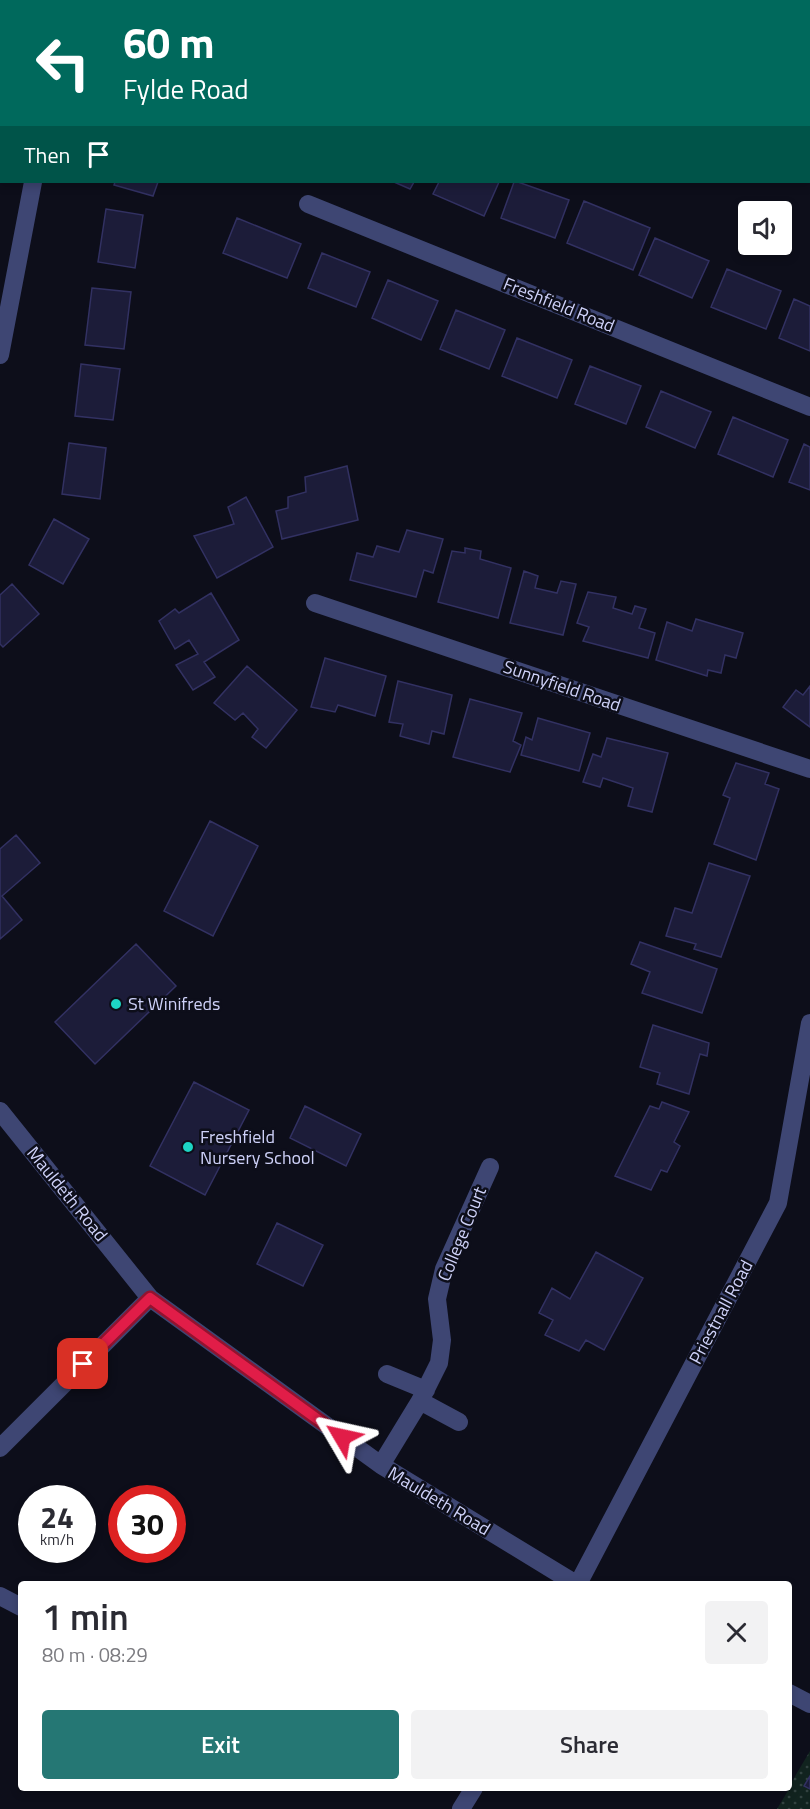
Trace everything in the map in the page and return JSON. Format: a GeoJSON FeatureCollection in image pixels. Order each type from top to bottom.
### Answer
{"type":"FeatureCollection","features":[{"type":"Feature","properties":{"kind":"street"},"geometry":{"type":"LineString","coordinates":[[0,354],[33,183]]}},
{"type":"Feature","properties":{"kind":"street","name":"Freshfield Road"},"geometry":{"type":"LineString","coordinates":[[308,204],[810,407]]}},
{"type":"Feature","properties":{"kind":"street","name":"Sunnyfield Road"},"geometry":{"type":"LineString","coordinates":[[315,603],[810,769]]}},
{"type":"Feature","properties":{"kind":"street","name":"Priestnall Road"},"geometry":{"type":"LineString","coordinates":[[579,1581],[778,1203],[810,1023]]}},
{"type":"Feature","properties":{"kind":"street","name":"Mauldeth Road"},"geometry":{"type":"LineString","coordinates":[[0,1111],[150,1298],[381,1465],[572,1581]]}},
{"type":"Feature","properties":{"kind":"street","name":"College Court"},"geometry":{"type":"LineString","coordinates":[[381,1465],[423,1395],[439,1363],[442,1340],[437,1299],[444,1269],[490,1167]]}},
{"type":"Feature","properties":{"kind":"street"},"geometry":{"type":"LineString","coordinates":[[0,1448],[150,1298]]}},
{"type":"Feature","properties":{"kind":"street"},"geometry":{"type":"LineString","coordinates":[[387,1374],[423,1395],[459,1422]]}},
{"type":"Feature","properties":{"kind":"street"},"geometry":{"type":"LineString","coordinates":[[0,1596],[18,1605]]}},
{"type":"Feature","properties":{"kind":"street"},"geometry":{"type":"LineString","coordinates":[[792,1695],[810,1704]]}},
{"type":"Feature","properties":{"kind":"street"},"geometry":{"type":"LineString","coordinates":[[461,1809],[472,1791]]}},
{"type":"Feature","properties":{"kind":"green space"},"geometry":{"type":"Polygon","coordinates":[[[810,1751],[810,1809],[777,1809],[788,1791],[792,1791],[792,1781],[810,1751]]]}},
{"type":"Feature","properties":{"kind":"building"},"geometry":{"type":"Polygon","coordinates":[[[115,183],[158,183],[153,196],[114,185],[115,183]]]}},
{"type":"Feature","properties":{"kind":"building"},"geometry":{"type":"Polygon","coordinates":[[[396,183],[413,183],[410,189],[396,183]]]}},
{"type":"Feature","properties":{"kind":"building"},"geometry":{"type":"Polygon","coordinates":[[[438,183],[499,183],[484,216],[433,194],[438,183]]]}},
{"type":"Feature","properties":{"kind":"building"},"geometry":{"type":"Polygon","coordinates":[[[514,183],[521,183],[569,200],[555,238],[501,218],[514,183]]]}},
{"type":"Feature","properties":{"kind":"building"},"geometry":{"type":"Polygon","coordinates":[[[584,201],[650,228],[633,270],[567,243],[584,201]]]}},
{"type":"Feature","properties":{"kind":"building"},"geometry":{"type":"Polygon","coordinates":[[[106,209],[143,215],[135,268],[98,262],[106,209]]]}},
{"type":"Feature","properties":{"kind":"building"},"geometry":{"type":"Polygon","coordinates":[[[237,218],[301,244],[287,278],[223,253],[237,218]]]}},
{"type":"Feature","properties":{"kind":"building"},"geometry":{"type":"Polygon","coordinates":[[[655,238],[709,261],[692,298],[639,275],[655,238]]]}},
{"type":"Feature","properties":{"kind":"building"},"geometry":{"type":"Polygon","coordinates":[[[322,253],[370,272],[356,307],[308,288],[322,253]]]}},
{"type":"Feature","properties":{"kind":"building"},"geometry":{"type":"Polygon","coordinates":[[[727,269],[781,291],[766,329],[711,307],[727,269]]]}},
{"type":"Feature","properties":{"kind":"building"},"geometry":{"type":"Polygon","coordinates":[[[388,280],[438,301],[421,340],[372,318],[388,280]]]}},
{"type":"Feature","properties":{"kind":"building"},"geometry":{"type":"Polygon","coordinates":[[[92,288],[131,292],[124,349],[85,345],[92,288]]]}},
{"type":"Feature","properties":{"kind":"building"},"geometry":{"type":"Polygon","coordinates":[[[794,299],[810,306],[810,351],[779,338],[794,299]]]}},
{"type":"Feature","properties":{"kind":"building"},"geometry":{"type":"Polygon","coordinates":[[[456,310],[505,330],[489,369],[440,349],[456,310]]]}},
{"type":"Feature","properties":{"kind":"building"},"geometry":{"type":"Polygon","coordinates":[[[517,338],[572,360],[557,398],[502,376],[517,338]]]}},
{"type":"Feature","properties":{"kind":"building"},"geometry":{"type":"Polygon","coordinates":[[[81,364],[120,369],[113,420],[75,416],[81,364]]]}},
{"type":"Feature","properties":{"kind":"building"},"geometry":{"type":"Polygon","coordinates":[[[590,366],[641,386],[626,424],[575,404],[590,366]]]}},
{"type":"Feature","properties":{"kind":"building"},"geometry":{"type":"Polygon","coordinates":[[[661,391],[711,412],[695,448],[646,427],[661,391]]]}},
{"type":"Feature","properties":{"kind":"building"},"geometry":{"type":"Polygon","coordinates":[[[733,417],[788,440],[773,477],[718,454],[733,417]]]}},
{"type":"Feature","properties":{"kind":"building"},"geometry":{"type":"Polygon","coordinates":[[[69,443],[106,448],[100,499],[62,494],[69,443]]]}},
{"type":"Feature","properties":{"kind":"building"},"geometry":{"type":"Polygon","coordinates":[[[804,444],[810,447],[810,490],[789,482],[804,444]]]}},
{"type":"Feature","properties":{"kind":"building"},"geometry":{"type":"Polygon","coordinates":[[[347,466],[358,520],[282,539],[276,511],[288,508],[288,497],[306,492],[305,477],[347,466]]]}},
{"type":"Feature","properties":{"kind":"building"},"geometry":{"type":"Polygon","coordinates":[[[246,497],[273,547],[217,578],[194,536],[234,524],[228,507],[246,497]]]}},
{"type":"Feature","properties":{"kind":"building"},"geometry":{"type":"Polygon","coordinates":[[[54,519],[89,539],[63,584],[29,565],[54,519]]]}},
{"type":"Feature","properties":{"kind":"building"},"geometry":{"type":"Polygon","coordinates":[[[407,530],[443,539],[433,573],[424,570],[416,597],[350,580],[357,553],[373,557],[377,546],[399,552],[407,530]]]}},
{"type":"Feature","properties":{"kind":"building"},"geometry":{"type":"Polygon","coordinates":[[[465,548],[481,551],[480,559],[511,568],[498,618],[438,602],[452,551],[465,553],[465,548]]]}},
{"type":"Feature","properties":{"kind":"building"},"geometry":{"type":"Polygon","coordinates":[[[524,571],[538,576],[535,588],[557,593],[561,581],[576,584],[563,635],[510,623],[524,571]]]}},
{"type":"Feature","properties":{"kind":"building"},"geometry":{"type":"Polygon","coordinates":[[[12,584],[39,614],[3,647],[0,644],[0,595],[12,584]]]}},
{"type":"Feature","properties":{"kind":"building"},"geometry":{"type":"Polygon","coordinates":[[[588,592],[616,597],[613,608],[632,614],[635,606],[646,609],[639,628],[655,633],[648,658],[583,641],[589,627],[577,623],[588,592]]]}},
{"type":"Feature","properties":{"kind":"building"},"geometry":{"type":"Polygon","coordinates":[[[211,593],[239,640],[204,662],[215,677],[193,690],[176,665],[198,654],[189,640],[175,649],[159,621],[175,609],[179,613],[211,593]]]}},
{"type":"Feature","properties":{"kind":"building"},"geometry":{"type":"Polygon","coordinates":[[[696,619],[743,633],[736,658],[725,655],[721,673],[708,670],[707,676],[656,660],[667,622],[692,631],[696,619]]]}},
{"type":"Feature","properties":{"kind":"building"},"geometry":{"type":"Polygon","coordinates":[[[325,658],[386,676],[375,716],[338,705],[335,712],[311,707],[325,658]]]}},
{"type":"Feature","properties":{"kind":"building"},"geometry":{"type":"Polygon","coordinates":[[[247,666],[297,710],[266,748],[252,737],[258,729],[243,713],[235,720],[214,703],[247,666]]]}},
{"type":"Feature","properties":{"kind":"building"},"geometry":{"type":"Polygon","coordinates":[[[398,681],[452,695],[444,734],[432,731],[429,744],[400,736],[403,724],[389,722],[398,681]]]}},
{"type":"Feature","properties":{"kind":"building"},"geometry":{"type":"Polygon","coordinates":[[[810,686],[810,727],[783,707],[796,690],[803,695],[810,686]]]}},
{"type":"Feature","properties":{"kind":"building"},"geometry":{"type":"Polygon","coordinates":[[[470,699],[522,713],[513,741],[521,745],[510,772],[453,757],[470,699]]]}},
{"type":"Feature","properties":{"kind":"building"},"geometry":{"type":"Polygon","coordinates":[[[538,718],[590,733],[579,771],[521,755],[526,737],[532,740],[538,718]]]}},
{"type":"Feature","properties":{"kind":"building"},"geometry":{"type":"Polygon","coordinates":[[[607,738],[668,753],[652,812],[628,806],[633,788],[603,778],[600,787],[583,782],[593,754],[601,757],[607,738]]]}},
{"type":"Feature","properties":{"kind":"building"},"geometry":{"type":"Polygon","coordinates":[[[736,763],[769,773],[765,784],[779,789],[756,860],[714,844],[730,798],[723,795],[736,763]]]}},
{"type":"Feature","properties":{"kind":"building"},"geometry":{"type":"Polygon","coordinates":[[[210,821],[258,846],[213,936],[164,911],[210,821]]]}},
{"type":"Feature","properties":{"kind":"building"},"geometry":{"type":"Polygon","coordinates":[[[16,835],[40,863],[2,896],[22,920],[0,939],[0,849],[16,835]]]}},
{"type":"Feature","properties":{"kind":"building"},"geometry":{"type":"Polygon","coordinates":[[[709,863],[750,876],[721,957],[694,949],[696,944],[666,936],[675,908],[692,913],[709,863]]]}},
{"type":"Feature","properties":{"kind":"building"},"geometry":{"type":"Polygon","coordinates":[[[640,942],[717,969],[702,1013],[642,993],[650,972],[631,964],[640,942]]]}},
{"type":"Feature","properties":{"kind":"building","name":"St Winifreds"},"geometry":{"type":"Polygon","coordinates":[[[136,944],[176,986],[95,1064],[55,1022],[136,944]]]}},
{"type":"Feature","properties":{"kind":"building"},"geometry":{"type":"Polygon","coordinates":[[[653,1025],[709,1043],[707,1056],[700,1054],[689,1094],[657,1084],[660,1073],[640,1067],[653,1025]]]}},
{"type":"Feature","properties":{"kind":"building"},"geometry":{"type":"Polygon","coordinates":[[[194,1082],[249,1110],[205,1195],[150,1166],[194,1082]]]}},
{"type":"Feature","properties":{"kind":"building"},"geometry":{"type":"Polygon","coordinates":[[[662,1102],[689,1112],[674,1142],[680,1146],[667,1172],[661,1170],[651,1190],[615,1176],[650,1106],[659,1109],[662,1102]]]}},
{"type":"Feature","properties":{"kind":"building"},"geometry":{"type":"Polygon","coordinates":[[[305,1106],[361,1134],[346,1166],[290,1138],[305,1106]]]}},
{"type":"Feature","properties":{"kind":"building"},"geometry":{"type":"Polygon","coordinates":[[[277,1223],[323,1245],[303,1286],[257,1264],[277,1223]]]}},
{"type":"Feature","properties":{"kind":"building"},"geometry":{"type":"Polygon","coordinates":[[[596,1252],[643,1278],[604,1350],[586,1340],[579,1351],[545,1335],[553,1320],[539,1313],[552,1288],[570,1299],[596,1252]]]}},
{"type":"Feature","properties":{"kind":"building"},"geometry":{"type":"Polygon","coordinates":[[[810,1776],[810,1789],[804,1786],[810,1776]]]}},
{"type":"Feature","properties":{"kind":"place","name":"St Winifreds"},"geometry":{"type":"Point","coordinates":[116,1004]}},
{"type":"Feature","properties":{"kind":"place","name":"Freshfield Nursery School"},"geometry":{"type":"Point","coordinates":[188,1147]}},
{"type":"Feature","properties":{"kind":"route"},"geometry":{"type":"LineString","coordinates":[[83,1364],[150,1298],[342,1437]]}}]}
